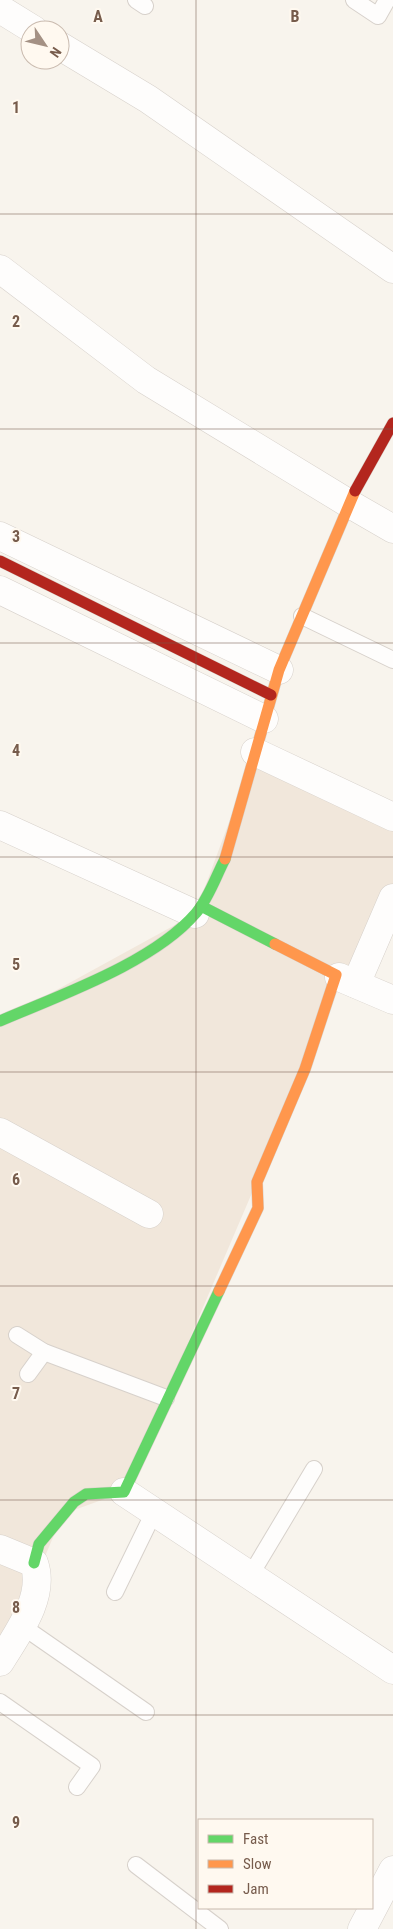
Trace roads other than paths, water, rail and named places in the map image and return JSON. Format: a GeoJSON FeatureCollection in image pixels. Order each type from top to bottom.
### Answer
{"type":"FeatureCollection","features":[{"type":"Feature","properties":{"kind":"street"},"geometry":{"type":"LineString","coordinates":[[0,9],[20,21]]}},
{"type":"Feature","properties":{"kind":"street"},"geometry":{"type":"LineString","coordinates":[[70,52],[148,99],[393,269]]}},
{"type":"Feature","properties":{"kind":"street"},"geometry":{"type":"LineString","coordinates":[[0,269],[146,380],[348,503],[393,528]]}},
{"type":"Feature","properties":{"kind":"street"},"geometry":{"type":"LineString","coordinates":[[0,1021],[88,983],[151,951],[198,910],[225,860],[279,670],[348,503],[393,424]]}},
{"type":"Feature","properties":{"kind":"street"},"geometry":{"type":"LineString","coordinates":[[0,536],[279,670]]}},
{"type":"Feature","properties":{"kind":"street"},"geometry":{"type":"LineString","coordinates":[[0,561],[267,707]]}},
{"type":"Feature","properties":{"kind":"street"},"geometry":{"type":"LineString","coordinates":[[0,590],[267,707]]}},
{"type":"Feature","properties":{"kind":"street"},"geometry":{"type":"LineString","coordinates":[[255,752],[393,817]]}},
{"type":"Feature","properties":{"kind":"street"},"geometry":{"type":"LineString","coordinates":[[0,825],[198,910],[346,980],[393,1000]]}},
{"type":"Feature","properties":{"kind":"street"},"geometry":{"type":"LineString","coordinates":[[124,1492],[166,1398],[258,1208],[257,1182],[305,1069],[346,980],[393,898]]}},
{"type":"Feature","properties":{"kind":"street"},"geometry":{"type":"LineString","coordinates":[[0,1132],[149,1214]]}},
{"type":"Feature","properties":{"kind":"street"},"geometry":{"type":"LineString","coordinates":[[0,1662],[22,1626],[35,1594],[37,1571],[34,1563],[39,1544],[74,1502],[86,1494],[124,1492],[393,1670]]}},
{"type":"Feature","properties":{"kind":"street"},"geometry":{"type":"LineString","coordinates":[[0,1549],[34,1563]]}},
{"type":"Feature","properties":{"kind":"street"},"geometry":{"type":"LineString","coordinates":[[373,1908],[393,1870]]}},
{"type":"Feature","properties":{"kind":"street"},"geometry":{"type":"LineString","coordinates":[[362,1929],[373,1909]]}},
{"type":"Feature","properties":{"kind":"lane"},"geometry":{"type":"LineString","coordinates":[[354,0],[378,16],[388,0]]}},
{"type":"Feature","properties":{"kind":"lane"},"geometry":{"type":"LineString","coordinates":[[302,616],[393,660]]}},
{"type":"Feature","properties":{"kind":"lane"},"geometry":{"type":"LineString","coordinates":[[17,1335],[44,1352],[166,1398]]}},
{"type":"Feature","properties":{"kind":"lane"},"geometry":{"type":"LineString","coordinates":[[28,1374],[44,1352]]}},
{"type":"Feature","properties":{"kind":"lane"},"geometry":{"type":"LineString","coordinates":[[250,1576],[314,1469]]}},
{"type":"Feature","properties":{"kind":"lane"},"geometry":{"type":"LineString","coordinates":[[115,1592],[154,1512]]}},
{"type":"Feature","properties":{"kind":"lane"},"geometry":{"type":"LineString","coordinates":[[22,1626],[146,1712]]}},
{"type":"Feature","properties":{"kind":"lane"},"geometry":{"type":"LineString","coordinates":[[0,1702],[92,1766],[77,1787]]}},
{"type":"Feature","properties":{"kind":"lane"},"geometry":{"type":"LineString","coordinates":[[136,1865],[220,1929]]}}]}
